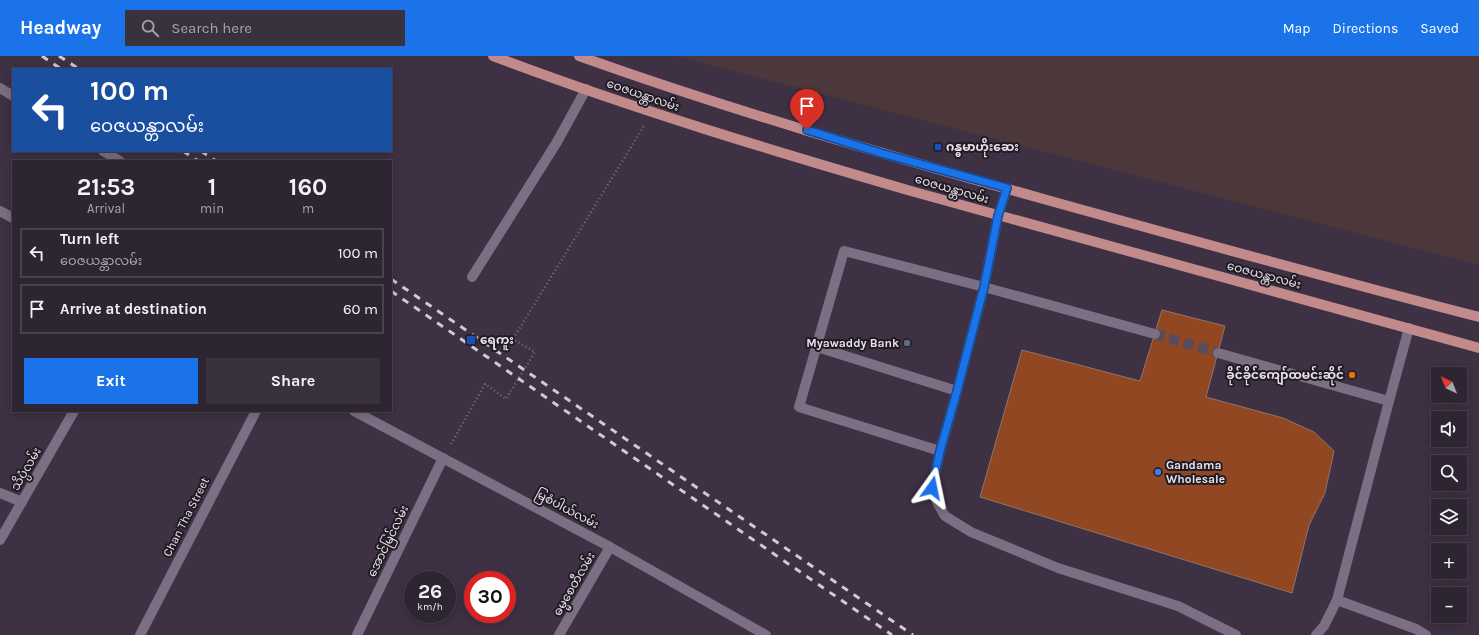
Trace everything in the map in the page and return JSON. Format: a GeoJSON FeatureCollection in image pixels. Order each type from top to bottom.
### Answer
{"type":"FeatureCollection","features":[{"type":"Feature","properties":{"kind":"main road","name":"ဝေဇယန္တာလမ်း"},"geometry":{"type":"LineString","coordinates":[[493,56],[542,75],[652,113],[806,161],[998,216],[1479,348]]}},
{"type":"Feature","properties":{"kind":"main road","name":"ဝေဇယန္တာလမ်း"},"geometry":{"type":"LineString","coordinates":[[579,56],[660,85],[881,153],[1324,277],[1479,317]]}},
{"type":"Feature","properties":{"kind":"street"},"geometry":{"type":"LineString","coordinates":[[0,88],[12,95]]}},
{"type":"Feature","properties":{"kind":"street"},"geometry":{"type":"LineString","coordinates":[[472,277],[557,142],[586,89]]}},
{"type":"Feature","properties":{"kind":"street"},"geometry":{"type":"LineString","coordinates":[[105,152],[118,160]]}},
{"type":"Feature","properties":{"kind":"street"},"geometry":{"type":"LineString","coordinates":[[1007,188],[998,216],[984,287],[940,451],[932,488],[938,504],[945,516],[971,532],[1058,568],[1178,606],[1236,635]]}},
{"type":"Feature","properties":{"kind":"street"},"geometry":{"type":"LineString","coordinates":[[0,211],[12,217]]}},
{"type":"Feature","properties":{"kind":"street"},"geometry":{"type":"LineString","coordinates":[[940,451],[799,407],[844,251],[984,287],[1155,334]]}},
{"type":"Feature","properties":{"kind":"street"},"geometry":{"type":"LineString","coordinates":[[1316,635],[1324,626],[1336,600],[1409,328]]}},
{"type":"Feature","properties":{"kind":"street"},"geometry":{"type":"LineString","coordinates":[[817,347],[957,391]]}},
{"type":"Feature","properties":{"kind":"street"},"geometry":{"type":"LineString","coordinates":[[1218,353],[1389,401]]}},
{"type":"Feature","properties":{"kind":"street","name":"သိပ္ပံလမ်း"},"geometry":{"type":"LineString","coordinates":[[0,540],[73,412]]}},
{"type":"Feature","properties":{"kind":"street","name":"Chan Tha Street"},"geometry":{"type":"LineString","coordinates":[[140,635],[255,412]]}},
{"type":"Feature","properties":{"kind":"street","name":"မြစံပါယ်လမ်း"},"geometry":{"type":"LineString","coordinates":[[356,412],[610,547],[766,635]]}},
{"type":"Feature","properties":{"kind":"street","name":"အောင်မြင်လမ်း"},"geometry":{"type":"LineString","coordinates":[[356,635],[443,458]]}},
{"type":"Feature","properties":{"kind":"street"},"geometry":{"type":"LineString","coordinates":[[0,493],[22,502]]}},
{"type":"Feature","properties":{"kind":"street","name":"ဓမ္မစေတီလမ်း"},"geometry":{"type":"LineString","coordinates":[[559,635],[610,547]]}},
{"type":"Feature","properties":{"kind":"street"},"geometry":{"type":"LineString","coordinates":[[1336,600],[1416,629],[1426,635]]}},
{"type":"Feature","properties":{"kind":"path"},"geometry":{"type":"LineString","coordinates":[[443,458],[485,384],[506,399],[535,352],[513,339],[652,113]]}},
{"type":"Feature","properties":{"kind":"shaded area"},"geometry":{"type":"Polygon","coordinates":[[[676,56],[1479,56],[1479,265],[676,56]]]}},
{"type":"Feature","properties":{"kind":"building","name":"Gandama Wholesale"},"geometry":{"type":"Polygon","coordinates":[[[1162,310],[1225,326],[1206,397],[1283,418],[1314,432],[1334,451],[1325,493],[1309,525],[1292,593],[980,497],[1022,350],[1140,381],[1162,310]]]}},
{"type":"Feature","properties":{"kind":"tunnel"},"geometry":{"type":"LineString","coordinates":[[1155,334],[1218,353]]}},
{"type":"Feature","properties":{"kind":"railway"},"geometry":{"type":"LineString","coordinates":[[42,56],[60,68]]}},
{"type":"Feature","properties":{"kind":"railway"},"geometry":{"type":"LineString","coordinates":[[59,56],[77,68]]}},
{"type":"Feature","properties":{"kind":"railway"},"geometry":{"type":"LineString","coordinates":[[184,152],[196,160]]}},
{"type":"Feature","properties":{"kind":"railway"},"geometry":{"type":"LineString","coordinates":[[202,152],[214,160]]}},
{"type":"Feature","properties":{"kind":"railway"},"geometry":{"type":"LineString","coordinates":[[392,280],[913,635]]}},
{"type":"Feature","properties":{"kind":"railway"},"geometry":{"type":"LineString","coordinates":[[392,292],[892,635]]}},
{"type":"Feature","properties":{"kind":"place","name":"ဂန္ဓမာဟိုးဆေး"},"geometry":{"type":"Point","coordinates":[938,147]}},
{"type":"Feature","properties":{"kind":"place","name":"ရေကူး"},"geometry":{"type":"Point","coordinates":[471,340]}},
{"type":"Feature","properties":{"kind":"place","name":"Myawaddy Bank"},"geometry":{"type":"Point","coordinates":[907,343]}},
{"type":"Feature","properties":{"kind":"place","name":"ခိုင်ခိုင်ကျော်ထမင်းဆိုင်"},"geometry":{"type":"Point","coordinates":[1352,375]}},
{"type":"Feature","properties":{"kind":"place","name":"Gandama Wholesale"},"geometry":{"type":"Point","coordinates":[1158,472]}},
{"type":"Feature","properties":{"kind":"route"},"geometry":{"type":"LineString","coordinates":[[807,130],[881,153],[1007,188],[998,216],[984,287],[940,451],[932,488]]}}]}
